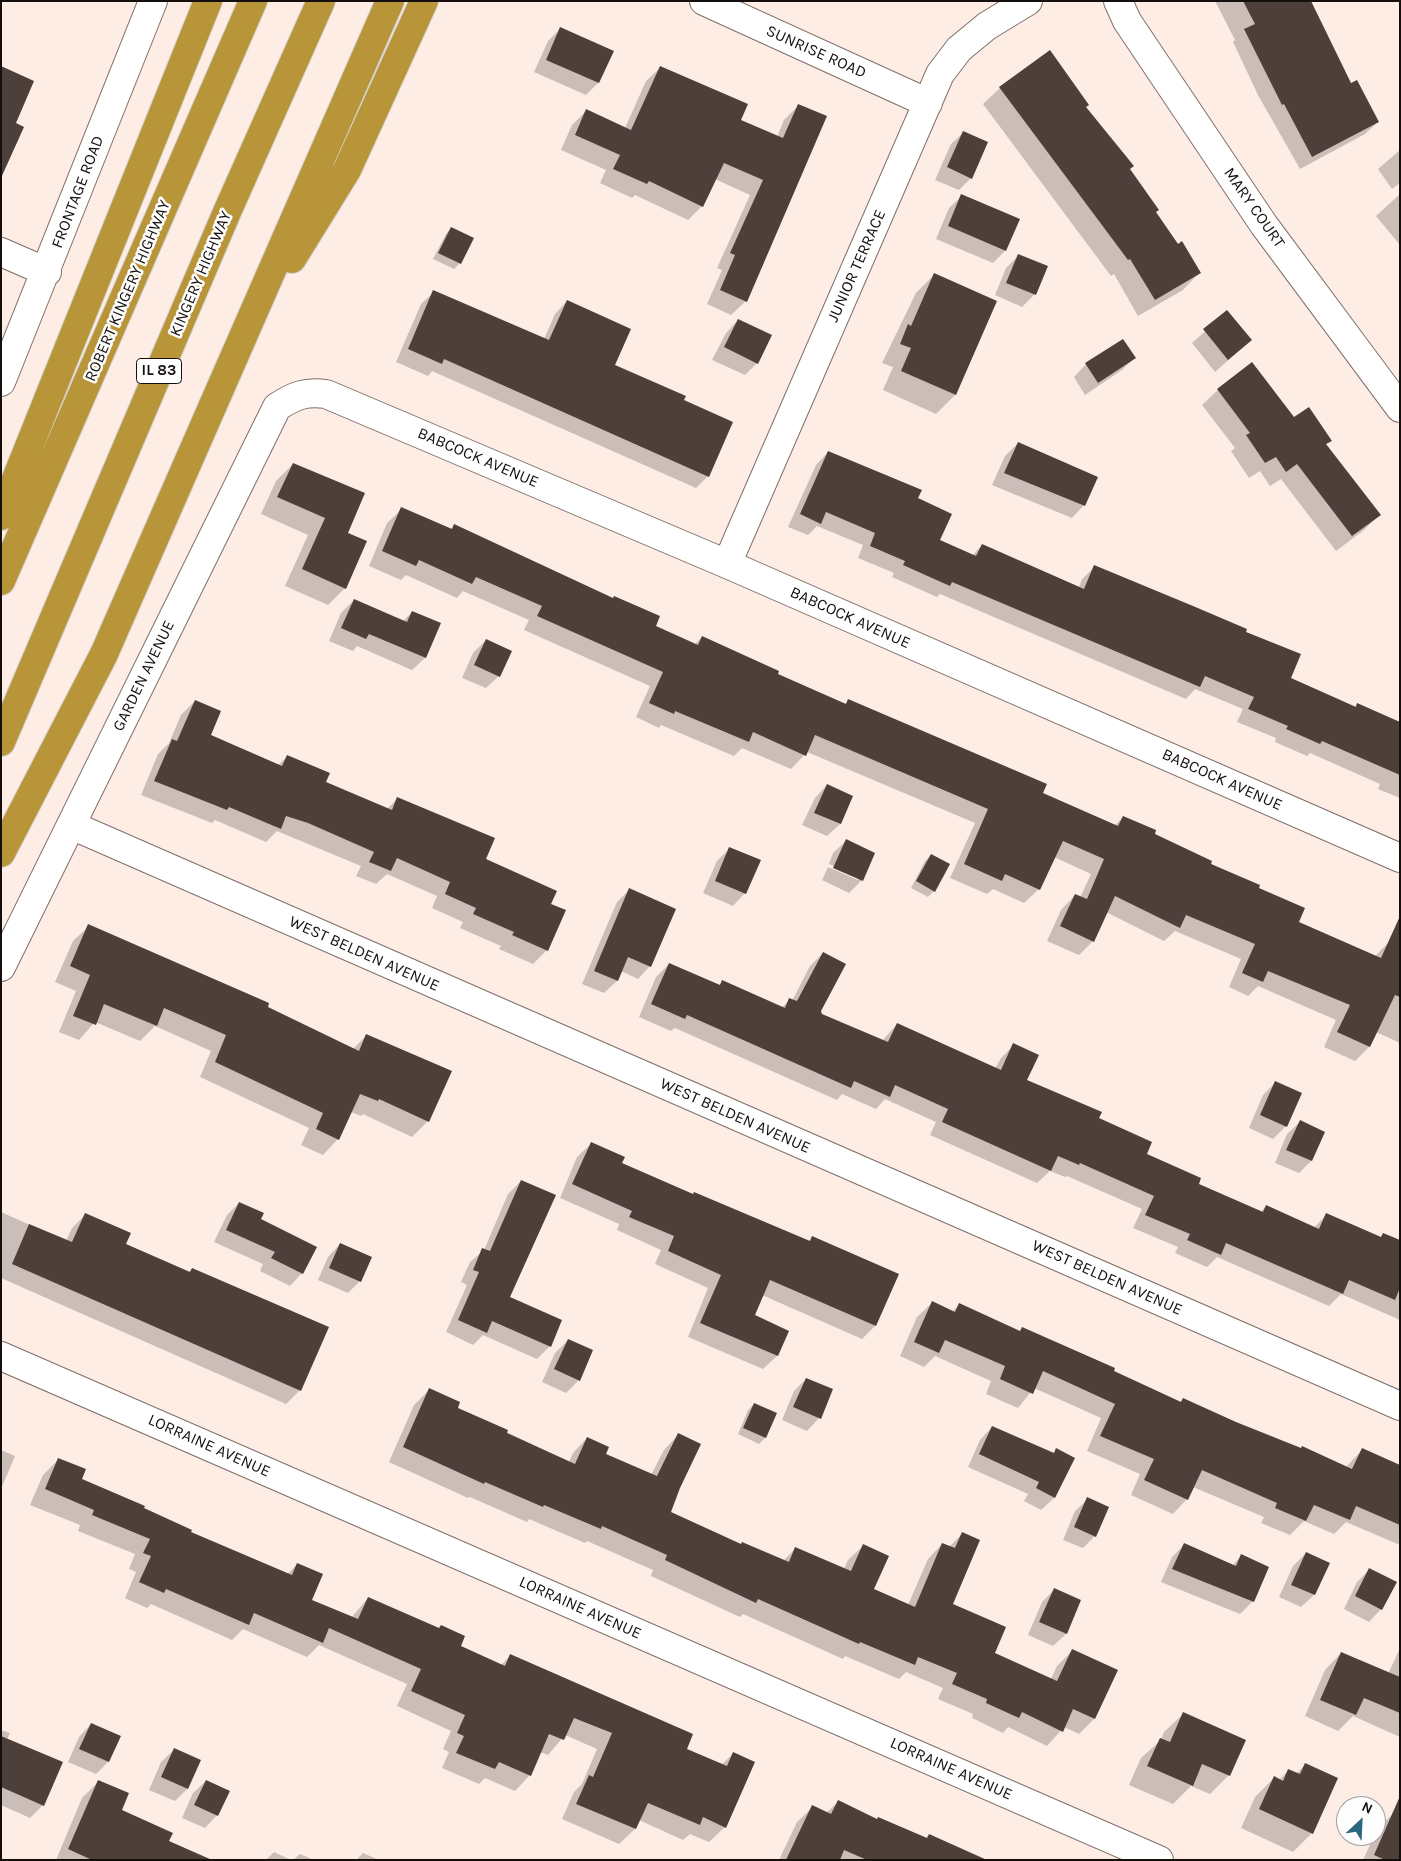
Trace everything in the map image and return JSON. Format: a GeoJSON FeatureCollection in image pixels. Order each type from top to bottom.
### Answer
{"type":"FeatureCollection","features":[{"type":"Feature","properties":{"kind":"highway"},"geometry":{"type":"LineString","coordinates":[[1,516],[208,1]]}},
{"type":"Feature","properties":{"kind":"highway","name":"ROBERT KINGERY HIGHWAY"},"geometry":{"type":"LineString","coordinates":[[1,581],[253,1]]}},
{"type":"Feature","properties":{"kind":"highway","name":"KINGERY HIGHWAY"},"geometry":{"type":"LineString","coordinates":[[1,742],[228,212],[321,1]]}},
{"type":"Feature","properties":{"kind":"highway"},"geometry":{"type":"LineString","coordinates":[[1,853],[104,654],[390,1]]}},
{"type":"Feature","properties":{"kind":"highway"},"geometry":{"type":"LineString","coordinates":[[238,348],[347,170],[424,1]]}},
{"type":"Feature","properties":{"kind":"street","name":"FRONTAGE ROAD"},"geometry":{"type":"LineString","coordinates":[[1,382],[47,272],[153,1]]}},
{"type":"Feature","properties":{"kind":"street","name":"SUNRISE ROAD"},"geometry":{"type":"LineString","coordinates":[[704,1],[928,103]]}},
{"type":"Feature","properties":{"kind":"street","name":"JUNIOR TERRACE"},"geometry":{"type":"LineString","coordinates":[[727,564],[940,74],[959,48],[988,26],[1028,1]]}},
{"type":"Feature","properties":{"kind":"street","name":"MARY COURT"},"geometry":{"type":"LineString","coordinates":[[1118,1],[1127,21],[1264,225],[1400,408]]}},
{"type":"Feature","properties":{"kind":"street"},"geometry":{"type":"LineString","coordinates":[[1,252],[47,272]]}},
{"type":"Feature","properties":{"kind":"street","name":"BABCOCK AVENUE"},"geometry":{"type":"LineString","coordinates":[[297,394],[311,392],[326,394],[727,564],[1400,858]]}},
{"type":"Feature","properties":{"kind":"street","name":"GARDEN AVENUE"},"geometry":{"type":"LineString","coordinates":[[1,967],[276,407],[297,394]]}},
{"type":"Feature","properties":{"kind":"street","name":"WEST BELDEN AVENUE"},"geometry":{"type":"LineString","coordinates":[[71,825],[1400,1406]]}},
{"type":"Feature","properties":{"kind":"street","name":"LORRAINE AVENUE"},"geometry":{"type":"LineString","coordinates":[[1,1356],[1159,1860]]}},
{"type":"Feature","properties":{"kind":"building"},"geometry":{"type":"Polygon","coordinates":[[[1243,1],[1311,1],[1351,83],[1357,80],[1379,122],[1312,157],[1284,104],[1282,105],[1244,29],[1255,24],[1243,1]]]}},
{"type":"Feature","properties":{"kind":"building"},"geometry":{"type":"Polygon","coordinates":[[[560,27],[614,51],[599,83],[546,60],[560,27]]]}},
{"type":"Feature","properties":{"kind":"building"},"geometry":{"type":"Polygon","coordinates":[[[1050,50],[1089,105],[1086,107],[1134,166],[1130,169],[1159,210],[1156,212],[1178,244],[1182,241],[1201,273],[1155,300],[1130,259],[1128,260],[999,87],[1050,50]]]}},
{"type":"Feature","properties":{"kind":"building"},"geometry":{"type":"Polygon","coordinates":[[[1,66],[34,81],[16,123],[24,127],[1,178],[1,66]]]}},
{"type":"Feature","properties":{"kind":"building"},"geometry":{"type":"Polygon","coordinates":[[[660,66],[748,104],[741,120],[783,138],[798,104],[827,116],[747,302],[720,290],[735,255],[730,253],[763,180],[724,163],[703,207],[649,181],[647,184],[613,169],[620,155],[575,135],[586,109],[631,130],[660,66]]]}},
{"type":"Feature","properties":{"kind":"building"},"geometry":{"type":"Polygon","coordinates":[[[963,131],[988,142],[972,179],[947,167],[963,131]]]}},
{"type":"Feature","properties":{"kind":"building"},"geometry":{"type":"Polygon","coordinates":[[[961,194],[1020,219],[1006,251],[948,226],[961,194]]]}},
{"type":"Feature","properties":{"kind":"building"},"geometry":{"type":"Polygon","coordinates":[[[451,227],[474,238],[461,264],[438,253],[451,227]]]}},
{"type":"Feature","properties":{"kind":"building"},"geometry":{"type":"Polygon","coordinates":[[[1018,254],[1048,266],[1036,295],[1006,283],[1018,254]]]}},
{"type":"Feature","properties":{"kind":"building"},"geometry":{"type":"Polygon","coordinates":[[[934,273],[997,301],[956,395],[901,371],[911,348],[900,344],[908,324],[911,326],[934,273]]]}},
{"type":"Feature","properties":{"kind":"building"},"geometry":{"type":"Polygon","coordinates":[[[433,290],[549,340],[567,300],[631,329],[615,365],[686,396],[684,400],[733,422],[709,477],[444,359],[442,364],[408,349],[433,290]]]}},
{"type":"Feature","properties":{"kind":"building"},"geometry":{"type":"Polygon","coordinates":[[[1227,310],[1252,340],[1228,360],[1203,329],[1227,310]]]}},
{"type":"Feature","properties":{"kind":"building"},"geometry":{"type":"Polygon","coordinates":[[[738,319],[772,335],[758,364],[724,347],[738,319]]]}},
{"type":"Feature","properties":{"kind":"building"},"geometry":{"type":"Polygon","coordinates":[[[1123,339],[1136,358],[1098,383],[1085,363],[1123,339]]]}},
{"type":"Feature","properties":{"kind":"building"},"geometry":{"type":"Polygon","coordinates":[[[1252,362],[1294,417],[1309,407],[1332,441],[1326,444],[1381,515],[1352,536],[1297,464],[1286,472],[1276,457],[1265,463],[1246,435],[1250,433],[1217,389],[1252,362]]]}},
{"type":"Feature","properties":{"kind":"building"},"geometry":{"type":"Polygon","coordinates":[[[1018,442],[1098,477],[1085,506],[1004,473],[1018,442]]]}},
{"type":"Feature","properties":{"kind":"building"},"geometry":{"type":"Polygon","coordinates":[[[828,451],[922,490],[918,498],[952,514],[940,540],[976,556],[982,544],[1084,589],[1094,565],[1247,629],[1246,632],[1301,654],[1291,678],[1356,707],[1357,703],[1400,722],[1400,775],[1322,741],[1320,744],[1286,729],[1288,726],[1248,709],[1254,697],[1205,676],[1200,687],[952,582],[950,586],[903,565],[905,561],[870,546],[875,533],[826,512],[821,524],[800,514],[828,451]]]}},
{"type":"Feature","properties":{"kind":"building"},"geometry":{"type":"Polygon","coordinates":[[[293,463],[365,493],[348,533],[367,541],[346,589],[302,569],[325,518],[277,497],[293,463]]]}},
{"type":"Feature","properties":{"kind":"building"},"geometry":{"type":"Polygon","coordinates":[[[401,507],[452,529],[454,524],[613,598],[614,596],[660,616],[656,626],[698,645],[702,636],[779,671],[778,674],[846,704],[848,699],[1047,784],[1043,793],[1118,826],[1123,816],[1156,830],[1155,834],[1212,861],[1211,864],[1260,885],[1259,888],[1305,908],[1299,922],[1381,958],[1400,916],[1400,997],[1395,995],[1370,1047],[1337,1032],[1350,1005],[1268,971],[1263,982],[1242,973],[1255,944],[1186,915],[1180,928],[1115,896],[1094,942],[1060,926],[1075,894],[1087,899],[1104,859],[1063,841],[1040,890],[1005,874],[1002,881],[964,864],[988,809],[815,735],[806,756],[753,732],[749,742],[675,711],[674,714],[649,703],[663,672],[537,616],[542,606],[476,577],[472,584],[419,560],[416,566],[382,551],[401,507]]]}},
{"type":"Feature","properties":{"kind":"building"},"geometry":{"type":"Polygon","coordinates":[[[354,599],[407,622],[412,611],[441,623],[426,658],[369,634],[366,639],[341,628],[354,599]]]}},
{"type":"Feature","properties":{"kind":"building"},"geometry":{"type":"Polygon","coordinates":[[[486,639],[512,651],[500,677],[474,665],[486,639]]]}},
{"type":"Feature","properties":{"kind":"building"},"geometry":{"type":"Polygon","coordinates":[[[195,700],[221,711],[211,735],[282,766],[287,755],[330,773],[326,782],[392,810],[397,797],[495,838],[486,859],[557,891],[551,904],[566,910],[548,951],[512,935],[514,932],[473,914],[476,908],[445,894],[450,882],[397,858],[391,871],[369,862],[374,852],[308,823],[286,816],[281,829],[229,807],[227,810],[154,781],[172,739],[177,741],[195,700]]]}},
{"type":"Feature","properties":{"kind":"building"},"geometry":{"type":"Polygon","coordinates":[[[827,784],[853,796],[841,824],[814,813],[827,784]]]}},
{"type":"Feature","properties":{"kind":"building"},"geometry":{"type":"Polygon","coordinates":[[[846,839],[875,853],[863,881],[833,868],[846,839]]]}},
{"type":"Feature","properties":{"kind":"building"},"geometry":{"type":"Polygon","coordinates":[[[729,847],[761,860],[746,894],[715,881],[729,847]]]}},
{"type":"Feature","properties":{"kind":"building"},"geometry":{"type":"Polygon","coordinates":[[[931,854],[950,864],[935,892],[916,881],[931,854]]]}},
{"type":"Feature","properties":{"kind":"building"},"geometry":{"type":"Polygon","coordinates":[[[629,888],[676,909],[651,967],[628,957],[618,981],[594,971],[629,888]]]}},
{"type":"Feature","properties":{"kind":"building"},"geometry":{"type":"Polygon","coordinates":[[[88,924],[269,1003],[268,1007],[359,1051],[366,1034],[452,1071],[429,1122],[379,1099],[378,1101],[360,1094],[339,1140],[316,1129],[323,1113],[215,1062],[226,1035],[164,1008],[157,1026],[104,1004],[96,1025],[73,1016],[90,975],[70,966],[88,924]]]}},
{"type":"Feature","properties":{"kind":"building"},"geometry":{"type":"Polygon","coordinates":[[[823,952],[846,964],[821,1011],[822,1014],[888,1042],[897,1023],[1001,1070],[1013,1043],[1039,1055],[1027,1080],[1102,1112],[1099,1118],[1152,1142],[1147,1154],[1201,1178],[1199,1184],[1263,1212],[1266,1205],[1319,1229],[1326,1213],[1381,1237],[1383,1233],[1400,1240],[1400,1288],[1395,1300],[1349,1280],[1343,1294],[1226,1243],[1221,1255],[1187,1240],[1190,1234],[1145,1215],[1154,1196],[1080,1163],[1079,1165],[1058,1156],[1051,1171],[942,1122],[948,1109],[895,1085],[890,1097],[854,1081],[851,1088],[687,1015],[685,1019],[651,1004],[669,963],[720,985],[722,980],[785,1008],[789,998],[797,1001],[823,952]]]}},
{"type":"Feature","properties":{"kind":"building"},"geometry":{"type":"Polygon","coordinates":[[[1275,1081],[1302,1093],[1287,1127],[1260,1115],[1275,1081]]]}},
{"type":"Feature","properties":{"kind":"building"},"geometry":{"type":"Polygon","coordinates":[[[1300,1120],[1325,1132],[1312,1161],[1286,1150],[1300,1120]]]}},
{"type":"Feature","properties":{"kind":"building"},"geometry":{"type":"Polygon","coordinates":[[[591,1142],[625,1157],[622,1163],[693,1194],[694,1192],[810,1241],[812,1236],[899,1274],[876,1326],[770,1280],[755,1315],[789,1331],[778,1356],[700,1323],[721,1275],[668,1251],[674,1236],[629,1217],[632,1211],[572,1184],[591,1142]]]}},
{"type":"Feature","properties":{"kind":"building"},"geometry":{"type":"Polygon","coordinates":[[[521,1180],[556,1195],[510,1297],[562,1320],[551,1347],[492,1321],[487,1333],[458,1320],[479,1272],[473,1270],[482,1248],[490,1251],[521,1180]]]}},
{"type":"Feature","properties":{"kind":"building"},"geometry":{"type":"Polygon","coordinates":[[[239,1202],[264,1213],[261,1219],[317,1247],[303,1274],[271,1258],[275,1252],[226,1230],[239,1202]]]}},
{"type":"Feature","properties":{"kind":"building"},"geometry":{"type":"Polygon","coordinates":[[[85,1213],[131,1233],[126,1244],[190,1272],[192,1268],[329,1327],[301,1391],[12,1264],[29,1224],[72,1242],[85,1213]]]}},
{"type":"Feature","properties":{"kind":"building"},"geometry":{"type":"Polygon","coordinates":[[[340,1243],[372,1257],[361,1282],[329,1268],[340,1243]]]}},
{"type":"Feature","properties":{"kind":"building"},"geometry":{"type":"Polygon","coordinates":[[[932,1301],[955,1312],[959,1303],[1020,1331],[1022,1327],[1115,1368],[1114,1371],[1181,1402],[1183,1398],[1236,1422],[1301,1448],[1302,1446],[1352,1469],[1362,1448],[1400,1465],[1400,1525],[1356,1506],[1350,1520],[1314,1505],[1306,1521],[1275,1508],[1277,1503],[1202,1470],[1188,1500],[1144,1480],[1154,1459],[1100,1436],[1115,1404],[1043,1371],[1033,1394],[1000,1379],[1005,1366],[945,1340],[939,1353],[914,1342],[932,1301]]]}},
{"type":"Feature","properties":{"kind":"building"},"geometry":{"type":"Polygon","coordinates":[[[568,1339],[593,1350],[580,1381],[554,1369],[568,1339]]]}},
{"type":"Feature","properties":{"kind":"building"},"geometry":{"type":"Polygon","coordinates":[[[806,1378],[833,1389],[821,1419],[793,1407],[806,1378]]]}},
{"type":"Feature","properties":{"kind":"building"},"geometry":{"type":"Polygon","coordinates":[[[429,1388],[460,1402],[458,1408],[508,1430],[507,1433],[575,1464],[587,1437],[609,1447],[606,1454],[657,1476],[678,1433],[701,1444],[671,1512],[741,1544],[742,1542],[789,1562],[795,1547],[851,1571],[863,1544],[889,1556],[874,1589],[915,1607],[942,1543],[955,1548],[962,1532],[980,1540],[953,1604],[1006,1627],[995,1653],[1057,1681],[1072,1649],[1118,1670],[1095,1719],[1073,1709],[1063,1732],[1022,1712],[1019,1718],[986,1703],[987,1699],[952,1684],[957,1673],[918,1657],[915,1665],[860,1642],[859,1644],[758,1599],[756,1603],[665,1560],[667,1555],[602,1526],[601,1529],[485,1482],[484,1484],[403,1447],[429,1388]]]}},
{"type":"Feature","properties":{"kind":"building"},"geometry":{"type":"Polygon","coordinates":[[[754,1403],[777,1413],[766,1438],[743,1428],[754,1403]]]}},
{"type":"Feature","properties":{"kind":"building"},"geometry":{"type":"Polygon","coordinates":[[[992,1426],[1054,1453],[1056,1448],[1075,1458],[1055,1498],[1036,1488],[1039,1482],[979,1454],[992,1426]]]}},
{"type":"Feature","properties":{"kind":"building"},"geometry":{"type":"Polygon","coordinates":[[[58,1458],[86,1469],[82,1479],[145,1506],[144,1508],[192,1530],[191,1532],[292,1575],[297,1563],[323,1574],[312,1600],[358,1619],[368,1597],[439,1628],[441,1625],[465,1636],[461,1646],[505,1666],[510,1654],[693,1734],[687,1749],[727,1766],[733,1752],[755,1762],[726,1828],[703,1817],[700,1825],[648,1803],[636,1829],[576,1804],[589,1775],[593,1777],[612,1733],[574,1718],[564,1740],[549,1734],[531,1776],[499,1762],[495,1769],[456,1753],[464,1736],[457,1733],[465,1715],[411,1691],[421,1669],[329,1628],[323,1643],[254,1613],[249,1625],[166,1589],[164,1593],[139,1582],[151,1556],[143,1553],[150,1539],[92,1515],[94,1510],[45,1489],[58,1458]]]}},
{"type":"Feature","properties":{"kind":"building"},"geometry":{"type":"Polygon","coordinates":[[[1087,1497],[1109,1507],[1096,1537],[1074,1527],[1087,1497]]]}},
{"type":"Feature","properties":{"kind":"building"},"geometry":{"type":"Polygon","coordinates":[[[1184,1543],[1236,1566],[1241,1554],[1269,1567],[1254,1602],[1172,1569],[1184,1543]]]}},
{"type":"Feature","properties":{"kind":"building"},"geometry":{"type":"Polygon","coordinates":[[[1306,1552],[1330,1563],[1315,1595],[1291,1585],[1306,1552]]]}},
{"type":"Feature","properties":{"kind":"building"},"geometry":{"type":"Polygon","coordinates":[[[1369,1568],[1397,1582],[1382,1610],[1355,1596],[1369,1568]]]}},
{"type":"Feature","properties":{"kind":"building"},"geometry":{"type":"Polygon","coordinates":[[[1054,1588],[1081,1600],[1067,1634],[1039,1622],[1054,1588]]]}},
{"type":"Feature","properties":{"kind":"building"},"geometry":{"type":"Polygon","coordinates":[[[1341,1652],[1400,1677],[1400,1713],[1364,1698],[1356,1715],[1320,1700],[1341,1652]]]}},
{"type":"Feature","properties":{"kind":"building"},"geometry":{"type":"Polygon","coordinates":[[[1183,1712],[1246,1740],[1230,1776],[1202,1764],[1193,1786],[1147,1766],[1160,1738],[1170,1742],[1183,1712]]]}},
{"type":"Feature","properties":{"kind":"building"},"geometry":{"type":"Polygon","coordinates":[[[91,1723],[121,1736],[109,1762],[79,1749],[91,1723]]]}},
{"type":"Feature","properties":{"kind":"building"},"geometry":{"type":"Polygon","coordinates":[[[1,1736],[63,1762],[44,1806],[1,1787],[1,1736]]]}},
{"type":"Feature","properties":{"kind":"building"},"geometry":{"type":"Polygon","coordinates":[[[174,1748],[201,1760],[188,1789],[161,1777],[174,1748]]]}},
{"type":"Feature","properties":{"kind":"building"},"geometry":{"type":"Polygon","coordinates":[[[1305,1763],[1338,1778],[1313,1834],[1259,1809],[1274,1776],[1283,1781],[1288,1769],[1300,1774],[1305,1763]]]}},
{"type":"Feature","properties":{"kind":"building"},"geometry":{"type":"Polygon","coordinates":[[[98,1780],[129,1793],[122,1810],[173,1833],[169,1841],[212,1860],[92,1860],[68,1849],[98,1780]]]}},
{"type":"Feature","properties":{"kind":"building"},"geometry":{"type":"Polygon","coordinates":[[[206,1780],[230,1791],[218,1816],[194,1805],[206,1780]]]}},
{"type":"Feature","properties":{"kind":"building"},"geometry":{"type":"Polygon","coordinates":[[[1400,1796],[1400,1860],[1385,1860],[1374,1855],[1378,1846],[1386,1846],[1386,1828],[1400,1796]]]}},
{"type":"Feature","properties":{"kind":"building"},"geometry":{"type":"Polygon","coordinates":[[[838,1800],[877,1819],[878,1817],[927,1838],[929,1834],[987,1860],[867,1860],[844,1850],[840,1860],[786,1860],[812,1805],[831,1814],[838,1800]]]}}]}
